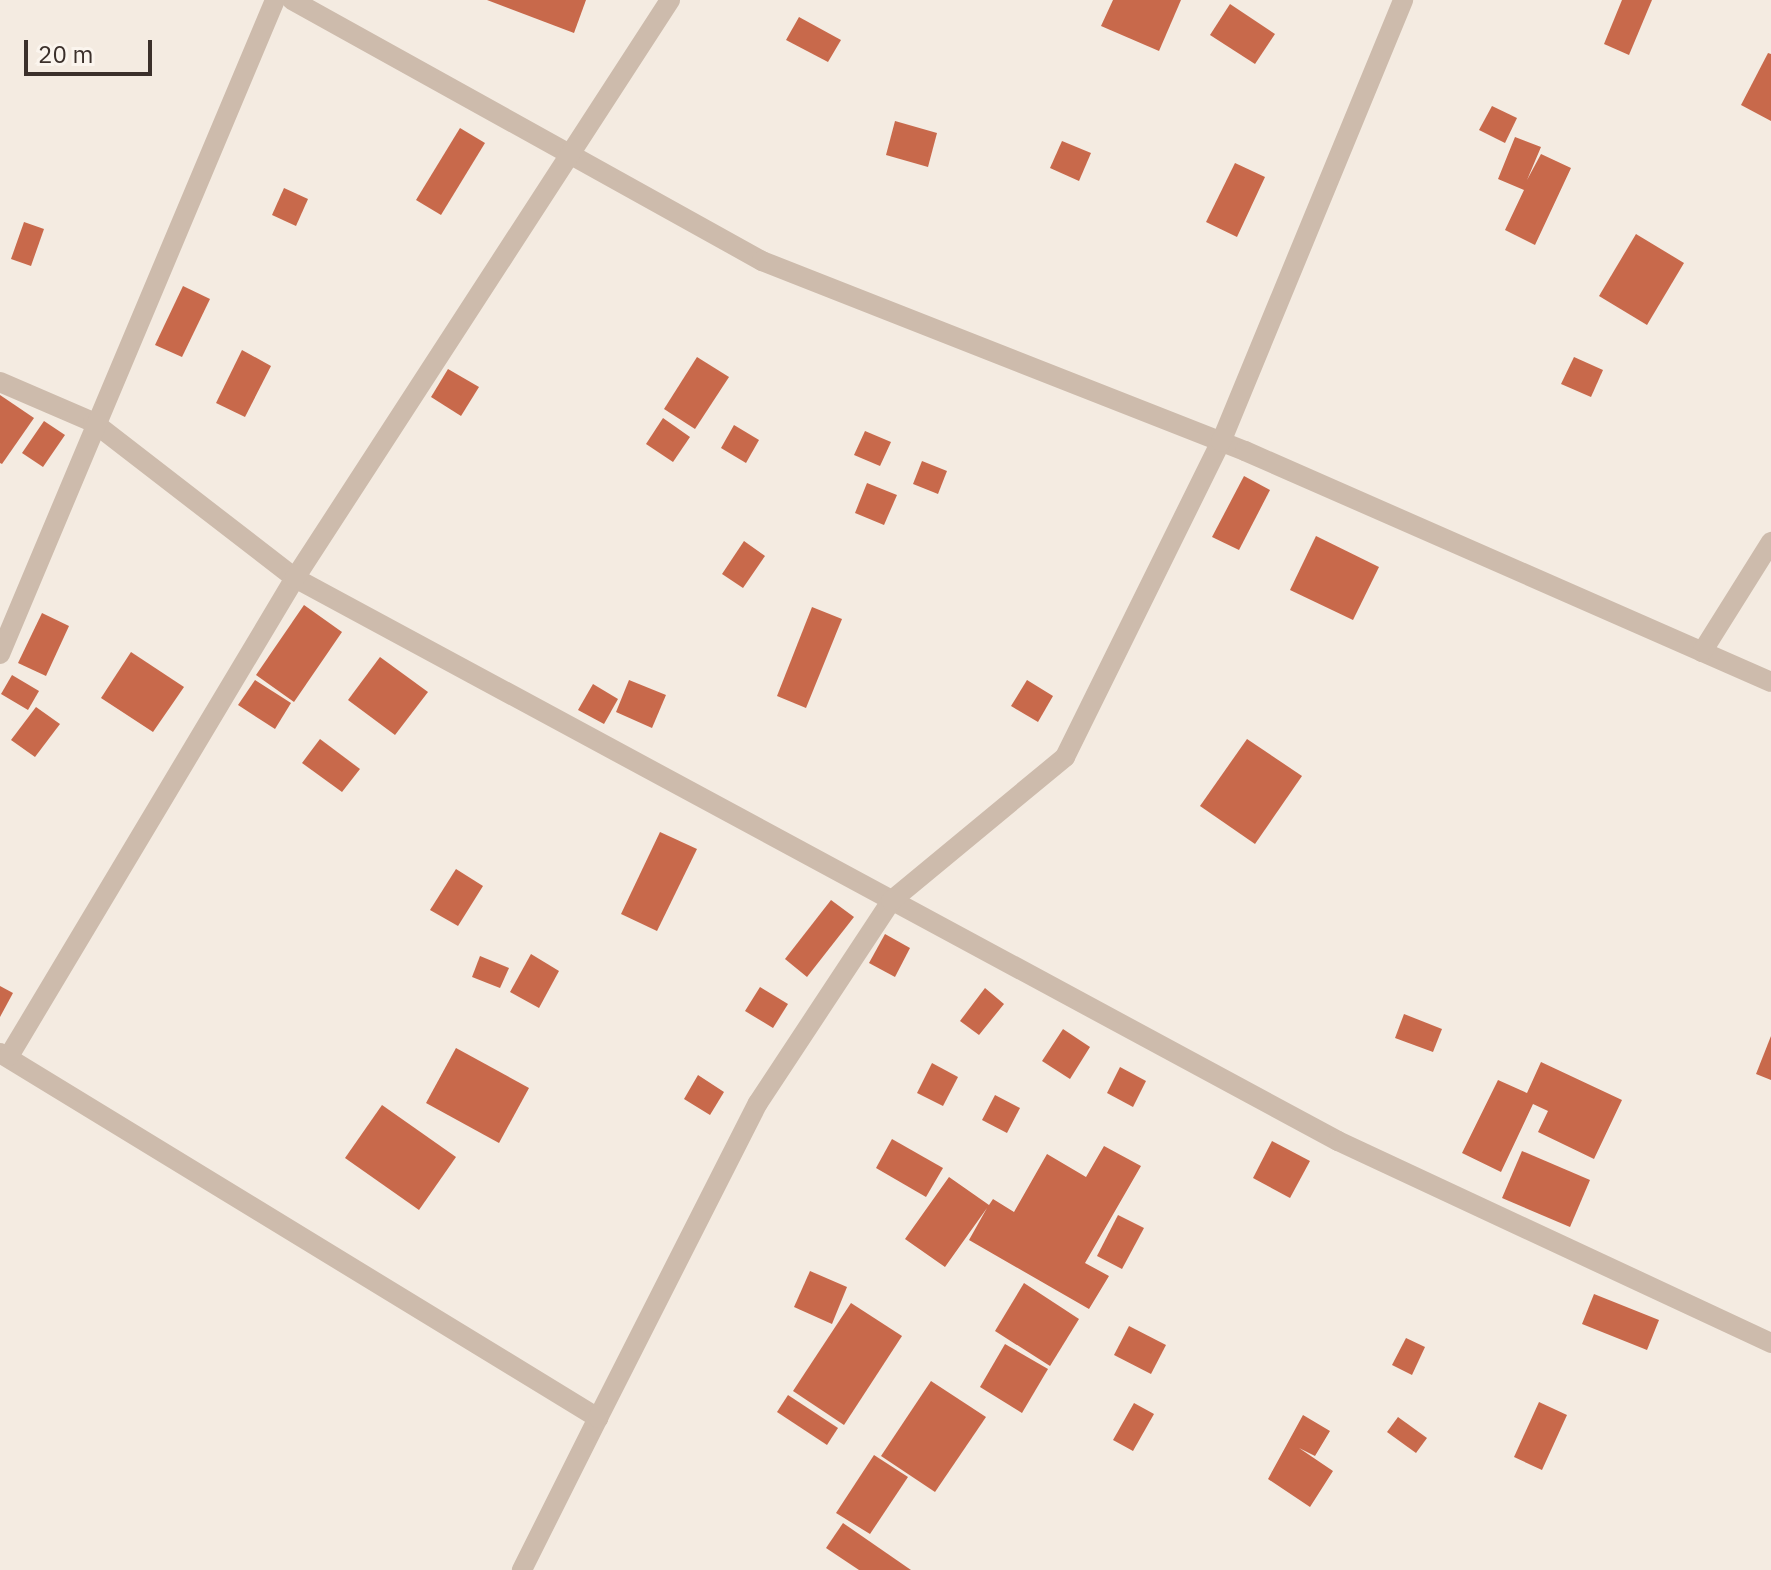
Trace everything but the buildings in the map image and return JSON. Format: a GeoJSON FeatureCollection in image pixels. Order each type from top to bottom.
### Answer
{"type":"FeatureCollection","features":[{"type":"Feature","properties":{"kind":"street"},"geometry":{"type":"LineString","coordinates":[[0,654],[93,422],[275,0]]}},
{"type":"Feature","properties":{"kind":"street"},"geometry":{"type":"LineString","coordinates":[[292,0],[762,261],[1221,442],[1771,682]]}},
{"type":"Feature","properties":{"kind":"street"},"geometry":{"type":"LineString","coordinates":[[598,1418],[4,1054],[295,578],[670,0]]}},
{"type":"Feature","properties":{"kind":"street"},"geometry":{"type":"LineString","coordinates":[[522,1570],[758,1103],[891,901],[1065,757],[1221,442],[1403,0]]}},
{"type":"Feature","properties":{"kind":"street"},"geometry":{"type":"LineString","coordinates":[[0,382],[93,422],[295,578],[1338,1141],[1771,1343]]}},
{"type":"Feature","properties":{"kind":"street"},"geometry":{"type":"LineString","coordinates":[[1702,652],[1771,542]]}}]}
